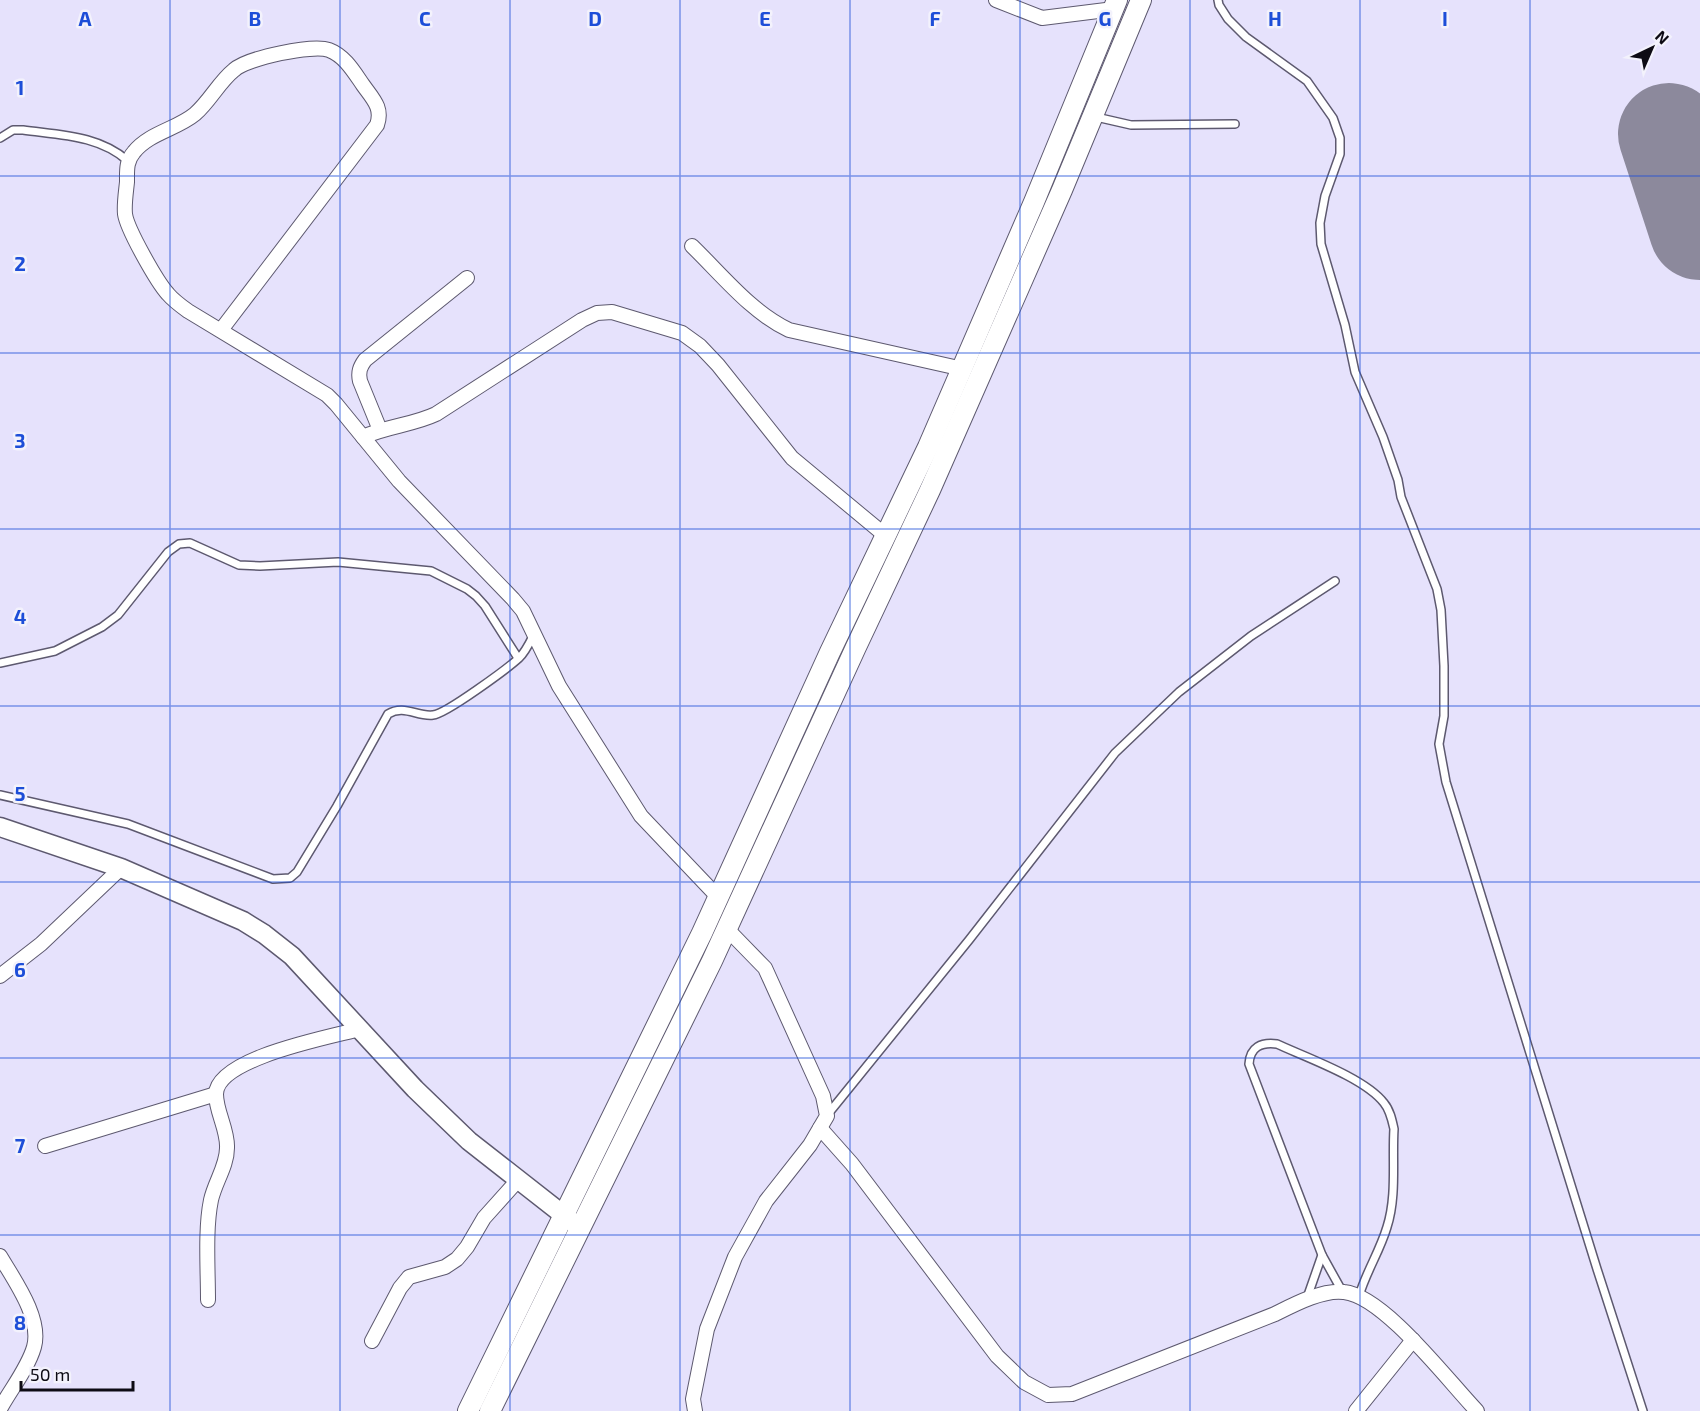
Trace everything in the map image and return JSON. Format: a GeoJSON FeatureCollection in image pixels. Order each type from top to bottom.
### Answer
{"type":"FeatureCollection","features":[{"type":"Feature","properties":{"kind":"main road"},"geometry":{"type":"LineString","coordinates":[[490,1411],[727,929],[958,429],[1141,0]]}},
{"type":"Feature","properties":{"kind":"main road"},"geometry":{"type":"LineString","coordinates":[[468,1411],[650,1043],[928,447],[1114,10]]}},
{"type":"Feature","properties":{"kind":"main road"},"geometry":{"type":"LineString","coordinates":[[0,828],[121,868],[243,921],[264,934],[292,956],[415,1089],[469,1141],[581,1228]]}},
{"type":"Feature","properties":{"kind":"street"},"geometry":{"type":"LineString","coordinates":[[996,0],[1042,18],[1114,10]]}},
{"type":"Feature","properties":{"kind":"street"},"geometry":{"type":"LineString","coordinates":[[221,330],[377,125],[380,116],[377,105],[350,65],[330,50],[317,47],[258,58],[232,70],[204,106],[193,116],[145,142],[135,151],[128,161],[125,216],[160,284],[169,296],[188,311],[327,396],[336,404],[399,481],[523,611],[559,686],[641,816],[718,897]]}},
{"type":"Feature","properties":{"kind":"street"},"geometry":{"type":"LineString","coordinates":[[692,246],[759,311],[776,324],[789,330],[963,369]]}},
{"type":"Feature","properties":{"kind":"street"},"geometry":{"type":"LineString","coordinates":[[380,430],[360,381],[358,374],[361,366],[365,360],[467,278]]}},
{"type":"Feature","properties":{"kind":"street"},"geometry":{"type":"LineString","coordinates":[[363,437],[380,430],[422,421],[436,414],[582,320],[597,313],[612,312],[682,333],[700,346],[718,365],[792,458],[886,536]]}},
{"type":"Feature","properties":{"kind":"street"},"geometry":{"type":"LineString","coordinates":[[0,976],[41,944],[121,868]]}},
{"type":"Feature","properties":{"kind":"street"},"geometry":{"type":"LineString","coordinates":[[695,1411],[693,1399],[707,1329],[735,1257],[766,1201],[810,1145],[823,1122],[823,1096],[772,980],[758,958],[727,929]]}},
{"type":"Feature","properties":{"kind":"street"},"geometry":{"type":"LineString","coordinates":[[208,1300],[211,1199],[228,1146],[216,1094],[220,1082],[228,1074],[264,1054],[360,1029]]}},
{"type":"Feature","properties":{"kind":"street"},"geometry":{"type":"LineString","coordinates":[[45,1146],[216,1094]]}},
{"type":"Feature","properties":{"kind":"street"},"geometry":{"type":"LineString","coordinates":[[823,1122],[997,1356],[1024,1382],[1048,1395],[1072,1394],[1275,1314],[1307,1298],[1342,1291],[1359,1296],[1376,1306],[1413,1340],[1477,1411]]}},
{"type":"Feature","properties":{"kind":"street"},"geometry":{"type":"LineString","coordinates":[[372,1341],[400,1288],[409,1277],[445,1267],[457,1259],[484,1218],[518,1180]]}},
{"type":"Feature","properties":{"kind":"street"},"geometry":{"type":"LineString","coordinates":[[0,1256],[31,1312],[36,1332],[28,1361],[0,1409]]}},
{"type":"Feature","properties":{"kind":"street"},"geometry":{"type":"LineString","coordinates":[[1356,1411],[1413,1340]]}},
{"type":"Feature","properties":{"kind":"lane"},"geometry":{"type":"LineString","coordinates":[[1218,0],[1228,18],[1246,37],[1306,81],[1333,118],[1340,138],[1340,154],[1325,196],[1320,223],[1321,244],[1345,325],[1354,372],[1383,437],[1401,496],[1437,589],[1441,610],[1444,666],[1444,716],[1439,744],[1446,782],[1643,1411]]}},
{"type":"Feature","properties":{"kind":"lane"},"geometry":{"type":"LineString","coordinates":[[1093,117],[1131,125],[1235,124]]}},
{"type":"Feature","properties":{"kind":"lane"},"geometry":{"type":"LineString","coordinates":[[0,138],[13,130],[23,130],[95,141],[119,153],[128,161]]}},
{"type":"Feature","properties":{"kind":"lane"},"geometry":{"type":"LineString","coordinates":[[0,663],[55,651],[102,627],[118,615],[168,552],[178,544],[190,543],[239,565],[338,562],[431,571],[440,574],[476,596],[518,658]]}},
{"type":"Feature","properties":{"kind":"lane"},"geometry":{"type":"LineString","coordinates":[[823,1122],[1115,753],[1179,692],[1251,636],[1335,581]]}},
{"type":"Feature","properties":{"kind":"lane"},"geometry":{"type":"LineString","coordinates":[[0,795],[128,824],[273,879],[290,878],[297,872],[337,806],[388,714],[399,710],[430,716],[438,714],[518,658],[534,634]]}},
{"type":"Feature","properties":{"kind":"lane"},"geometry":{"type":"LineString","coordinates":[[1342,1291],[1322,1255],[1249,1064],[1250,1055],[1255,1047],[1265,1042],[1277,1044],[1343,1074],[1374,1094],[1384,1103],[1392,1118],[1394,1129],[1392,1203],[1388,1226],[1359,1296]]}},
{"type":"Feature","properties":{"kind":"lane"},"geometry":{"type":"LineString","coordinates":[[1307,1298],[1322,1255]]}},
{"type":"Feature","properties":{"kind":"runway"},"geometry":{"type":"LineString","coordinates":[[1669,134],[1700,229]]}}]}
